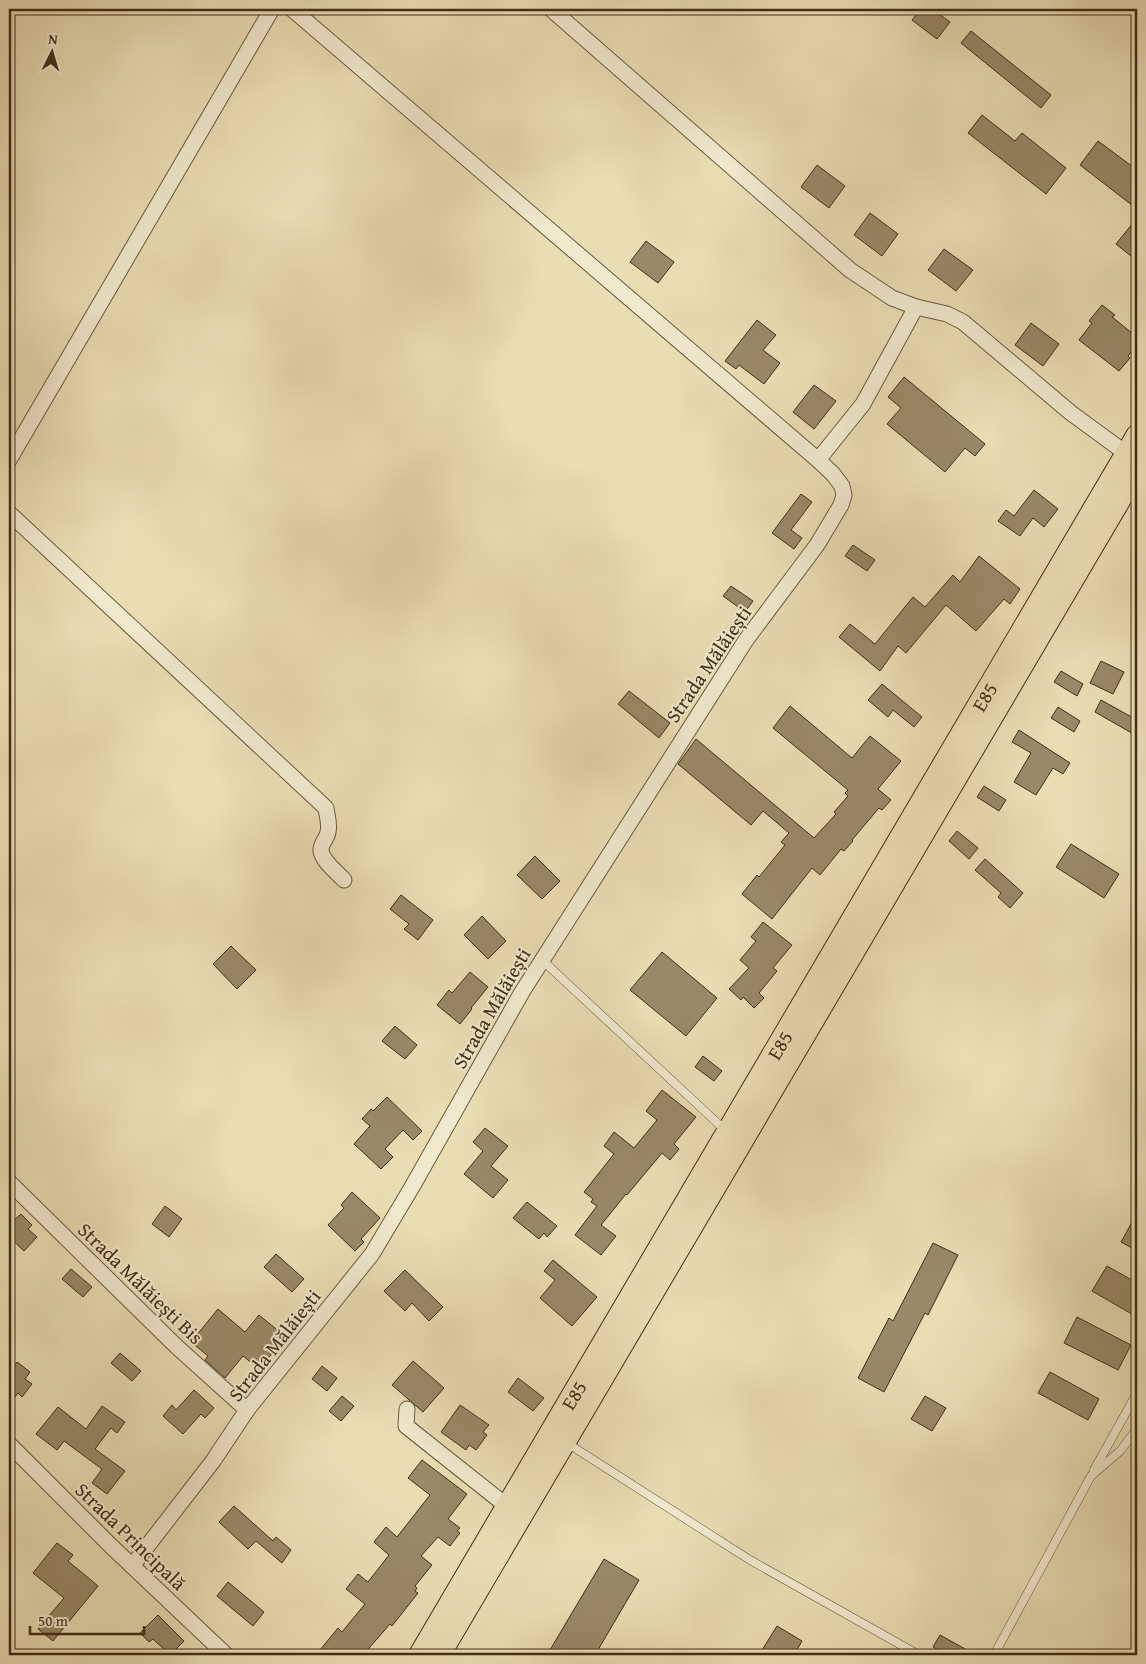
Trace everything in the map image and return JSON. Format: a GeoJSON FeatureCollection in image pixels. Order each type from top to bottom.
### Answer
{"type":"FeatureCollection","features":[{"type":"Feature","properties":{"kind":"main road","name":"E85"},"geometry":{"type":"LineString","coordinates":[[420,1655],[728,1133],[1134,454]]}},
{"type":"Feature","properties":{"kind":"main road","name":"E85"},"geometry":{"type":"LineString","coordinates":[[439,1655],[565,1442],[1134,454]]}},
{"type":"Feature","properties":{"kind":"street"},"geometry":{"type":"LineString","coordinates":[[9,460],[272,9]]}},
{"type":"Feature","properties":{"kind":"street","name":"Strada Mălăiești"},"geometry":{"type":"LineString","coordinates":[[132,1566],[213,1461],[247,1410],[372,1254],[522,992],[746,640],[817,544],[841,505],[844,495],[842,486],[833,474],[818,460],[292,9]]}},
{"type":"Feature","properties":{"kind":"street"},"geometry":{"type":"LineString","coordinates":[[551,9],[850,270],[892,298],[916,307],[947,314],[963,322],[1071,413],[1134,454]]}},
{"type":"Feature","properties":{"kind":"street"},"geometry":{"type":"LineString","coordinates":[[818,460],[863,404],[916,307]]}},
{"type":"Feature","properties":{"kind":"street"},"geometry":{"type":"LineString","coordinates":[[9,513],[326,808],[329,822],[328,834],[322,843],[321,850],[324,858],[344,880]]}},
{"type":"Feature","properties":{"kind":"street","name":"Strada Mălăiești Bis"},"geometry":{"type":"LineString","coordinates":[[9,1182],[176,1346],[247,1410]]}},
{"type":"Feature","properties":{"kind":"street"},"geometry":{"type":"LineString","coordinates":[[407,1409],[406,1426],[508,1507]]}},
{"type":"Feature","properties":{"kind":"street","name":"Strada Principală"},"geometry":{"type":"LineString","coordinates":[[9,1444],[132,1566],[226,1655]]}},
{"type":"Feature","properties":{"kind":"lane"},"geometry":{"type":"LineString","coordinates":[[542,960],[728,1133]]}},
{"type":"Feature","properties":{"kind":"lane"},"geometry":{"type":"LineString","coordinates":[[994,1655],[1137,1394]]}},
{"type":"Feature","properties":{"kind":"lane"},"geometry":{"type":"LineString","coordinates":[[1091,1476],[1120,1451],[1137,1429]]}},
{"type":"Feature","properties":{"kind":"lane"},"geometry":{"type":"LineString","coordinates":[[565,1442],[750,1560],[920,1655]]}},
{"type":"Feature","properties":{"kind":"building"},"geometry":{"type":"Polygon","coordinates":[[[921,9],[932,9],[950,22],[937,39],[912,20],[921,9]]]}},
{"type":"Feature","properties":{"kind":"building"},"geometry":{"type":"Polygon","coordinates":[[[971,31],[1051,95],[1041,108],[961,43],[971,31]]]}},
{"type":"Feature","properties":{"kind":"building"},"geometry":{"type":"Polygon","coordinates":[[[982,115],[1015,141],[1022,133],[1066,168],[1046,194],[968,133],[982,115]]]}},
{"type":"Feature","properties":{"kind":"building"},"geometry":{"type":"Polygon","coordinates":[[[1098,141],[1137,170],[1137,209],[1080,165],[1098,141]]]}},
{"type":"Feature","properties":{"kind":"building"},"geometry":{"type":"Polygon","coordinates":[[[817,165],[845,186],[829,208],[801,187],[817,165]]]}},
{"type":"Feature","properties":{"kind":"building"},"geometry":{"type":"Polygon","coordinates":[[[870,213],[898,234],[882,256],[854,235],[870,213]]]}},
{"type":"Feature","properties":{"kind":"building"},"geometry":{"type":"Polygon","coordinates":[[[1137,218],[1137,261],[1116,244],[1137,218]]]}},
{"type":"Feature","properties":{"kind":"building"},"geometry":{"type":"Polygon","coordinates":[[[646,241],[674,262],[658,283],[630,262],[646,241]]]}},
{"type":"Feature","properties":{"kind":"building"},"geometry":{"type":"Polygon","coordinates":[[[944,249],[973,270],[956,291],[928,270],[944,249]]]}},
{"type":"Feature","properties":{"kind":"building"},"geometry":{"type":"Polygon","coordinates":[[[1102,305],[1115,315],[1112,317],[1137,337],[1137,345],[1128,356],[1130,358],[1119,371],[1079,340],[1092,323],[1089,321],[1102,305]]]}},
{"type":"Feature","properties":{"kind":"building"},"geometry":{"type":"Polygon","coordinates":[[[757,320],[776,335],[763,350],[780,363],[764,384],[739,365],[736,369],[725,361],[757,320]]]}},
{"type":"Feature","properties":{"kind":"building"},"geometry":{"type":"Polygon","coordinates":[[[1031,323],[1059,344],[1043,366],[1015,345],[1031,323]]]}},
{"type":"Feature","properties":{"kind":"building"},"geometry":{"type":"Polygon","coordinates":[[[904,377],[985,444],[975,456],[965,448],[945,472],[887,424],[901,408],[888,397],[904,377]]]}},
{"type":"Feature","properties":{"kind":"building"},"geometry":{"type":"Polygon","coordinates":[[[814,385],[836,401],[814,429],[793,412],[814,385]]]}},
{"type":"Feature","properties":{"kind":"building"},"geometry":{"type":"Polygon","coordinates":[[[1034,490],[1058,509],[1044,527],[1033,518],[1020,536],[998,521],[1006,510],[1014,516],[1034,490]]]}},
{"type":"Feature","properties":{"kind":"building"},"geometry":{"type":"Polygon","coordinates":[[[801,494],[812,502],[791,530],[802,538],[794,549],[772,533],[801,494]]]}},
{"type":"Feature","properties":{"kind":"building"},"geometry":{"type":"Polygon","coordinates":[[[853,545],[875,560],[867,571],[845,556],[853,545]]]}},
{"type":"Feature","properties":{"kind":"building"},"geometry":{"type":"Polygon","coordinates":[[[979,556],[1020,589],[1010,604],[1004,599],[976,631],[946,605],[906,653],[898,646],[880,671],[839,637],[850,624],[875,644],[913,597],[925,607],[953,575],[960,582],[979,556]]]}},
{"type":"Feature","properties":{"kind":"building"},"geometry":{"type":"Polygon","coordinates":[[[731,586],[753,601],[745,612],[723,596],[731,586]]]}},
{"type":"Feature","properties":{"kind":"building"},"geometry":{"type":"Polygon","coordinates":[[[1101,661],[1124,672],[1113,694],[1090,683],[1101,661]]]}},
{"type":"Feature","properties":{"kind":"building"},"geometry":{"type":"Polygon","coordinates":[[[1061,671],[1083,684],[1077,696],[1054,682],[1061,671]]]}},
{"type":"Feature","properties":{"kind":"building"},"geometry":{"type":"Polygon","coordinates":[[[882,684],[922,717],[914,727],[893,710],[888,717],[868,700],[882,684]]]}},
{"type":"Feature","properties":{"kind":"building"},"geometry":{"type":"Polygon","coordinates":[[[629,691],[670,723],[659,738],[618,704],[629,691]]]}},
{"type":"Feature","properties":{"kind":"building"},"geometry":{"type":"Polygon","coordinates":[[[1101,700],[1137,720],[1137,736],[1095,712],[1101,700]]]}},
{"type":"Feature","properties":{"kind":"building"},"geometry":{"type":"Polygon","coordinates":[[[790,706],[852,758],[870,736],[901,761],[878,789],[891,800],[882,810],[879,808],[853,841],[844,851],[841,849],[820,875],[812,868],[772,919],[742,894],[757,875],[759,877],[785,845],[781,842],[789,833],[763,811],[751,825],[678,764],[696,739],[814,838],[836,814],[834,812],[848,796],[845,793],[848,790],[773,728],[790,706]]]}},
{"type":"Feature","properties":{"kind":"building"},"geometry":{"type":"Polygon","coordinates":[[[1058,707],[1080,721],[1074,732],[1051,718],[1058,707]]]}},
{"type":"Feature","properties":{"kind":"building"},"geometry":{"type":"Polygon","coordinates":[[[1019,730],[1070,763],[1063,774],[1053,768],[1036,795],[1014,782],[1031,753],[1012,742],[1019,730]]]}},
{"type":"Feature","properties":{"kind":"building"},"geometry":{"type":"Polygon","coordinates":[[[984,786],[1006,800],[999,811],[977,797],[984,786]]]}},
{"type":"Feature","properties":{"kind":"building"},"geometry":{"type":"Polygon","coordinates":[[[957,831],[978,848],[969,859],[949,841],[957,831]]]}},
{"type":"Feature","properties":{"kind":"building"},"geometry":{"type":"Polygon","coordinates":[[[1071,844],[1119,874],[1104,898],[1056,867],[1071,844]]]}},
{"type":"Feature","properties":{"kind":"building"},"geometry":{"type":"Polygon","coordinates":[[[535,856],[560,881],[542,899],[517,875],[535,856]]]}},
{"type":"Feature","properties":{"kind":"building"},"geometry":{"type":"Polygon","coordinates":[[[985,859],[1023,893],[1010,908],[998,897],[1001,893],[975,870],[985,859]]]}},
{"type":"Feature","properties":{"kind":"building"},"geometry":{"type":"Polygon","coordinates":[[[401,895],[433,920],[418,940],[404,929],[409,924],[390,909],[401,895]]]}},
{"type":"Feature","properties":{"kind":"building"},"geometry":{"type":"Polygon","coordinates":[[[482,916],[506,941],[488,959],[464,935],[482,916]]]}},
{"type":"Feature","properties":{"kind":"building"},"geometry":{"type":"Polygon","coordinates":[[[763,922],[792,945],[773,968],[777,971],[759,993],[764,998],[754,1008],[743,997],[741,1000],[729,989],[749,968],[740,960],[756,941],[751,937],[763,922]]]}},
{"type":"Feature","properties":{"kind":"building"},"geometry":{"type":"Polygon","coordinates":[[[231,946],[256,970],[237,989],[213,964],[231,946]]]}},
{"type":"Feature","properties":{"kind":"building"},"geometry":{"type":"Polygon","coordinates":[[[662,952],[717,998],[686,1036],[630,990],[662,952]]]}},
{"type":"Feature","properties":{"kind":"building"},"geometry":{"type":"Polygon","coordinates":[[[470,972],[488,987],[460,1024],[437,1005],[449,990],[452,993],[470,972]]]}},
{"type":"Feature","properties":{"kind":"building"},"geometry":{"type":"Polygon","coordinates":[[[395,1026],[417,1045],[405,1059],[382,1041],[395,1026]]]}},
{"type":"Feature","properties":{"kind":"building"},"geometry":{"type":"Polygon","coordinates":[[[703,1056],[722,1071],[714,1081],[695,1067],[703,1056]]]}},
{"type":"Feature","properties":{"kind":"building"},"geometry":{"type":"Polygon","coordinates":[[[662,1090],[696,1117],[674,1144],[679,1149],[670,1160],[662,1153],[601,1225],[616,1236],[601,1255],[575,1235],[597,1206],[591,1202],[593,1199],[584,1192],[614,1154],[604,1146],[614,1132],[634,1148],[657,1120],[646,1111],[662,1090]]]}},
{"type":"Feature","properties":{"kind":"building"},"geometry":{"type":"Polygon","coordinates":[[[387,1097],[422,1131],[413,1140],[403,1130],[385,1149],[393,1157],[381,1169],[354,1144],[370,1126],[362,1119],[371,1109],[373,1111],[387,1097]]]}},
{"type":"Feature","properties":{"kind":"building"},"geometry":{"type":"Polygon","coordinates":[[[485,1128],[508,1146],[491,1166],[508,1180],[493,1198],[464,1174],[483,1151],[473,1142],[485,1128]]]}},
{"type":"Feature","properties":{"kind":"building"},"geometry":{"type":"Polygon","coordinates":[[[352,1192],[380,1218],[361,1239],[364,1242],[355,1251],[328,1225],[344,1208],[341,1205],[352,1192]]]}},
{"type":"Feature","properties":{"kind":"building"},"geometry":{"type":"Polygon","coordinates":[[[527,1202],[557,1226],[547,1237],[544,1233],[539,1239],[513,1218],[527,1202]]]}},
{"type":"Feature","properties":{"kind":"building"},"geometry":{"type":"Polygon","coordinates":[[[165,1206],[182,1219],[169,1237],[152,1224],[165,1206]]]}},
{"type":"Feature","properties":{"kind":"building"},"geometry":{"type":"Polygon","coordinates":[[[1137,1213],[1137,1251],[1121,1242],[1137,1213]]]}},
{"type":"Feature","properties":{"kind":"building"},"geometry":{"type":"Polygon","coordinates":[[[21,1214],[32,1225],[28,1229],[37,1237],[24,1251],[9,1237],[9,1215],[14,1220],[21,1214]]]}},
{"type":"Feature","properties":{"kind":"building"},"geometry":{"type":"Polygon","coordinates":[[[933,1243],[958,1255],[928,1315],[925,1313],[884,1392],[858,1378],[889,1318],[893,1321],[933,1243]]]}},
{"type":"Feature","properties":{"kind":"building"},"geometry":{"type":"Polygon","coordinates":[[[276,1254],[304,1279],[292,1292],[264,1267],[276,1254]]]}},
{"type":"Feature","properties":{"kind":"building"},"geometry":{"type":"Polygon","coordinates":[[[553,1260],[597,1297],[572,1326],[540,1298],[555,1280],[544,1271],[553,1260]]]}},
{"type":"Feature","properties":{"kind":"building"},"geometry":{"type":"Polygon","coordinates":[[[1107,1266],[1137,1283],[1137,1317],[1092,1291],[1107,1266]]]}},
{"type":"Feature","properties":{"kind":"building"},"geometry":{"type":"Polygon","coordinates":[[[71,1269],[92,1287],[83,1297],[62,1279],[71,1269]]]}},
{"type":"Feature","properties":{"kind":"building"},"geometry":{"type":"Polygon","coordinates":[[[405,1270],[443,1307],[429,1321],[412,1303],[405,1311],[384,1291],[405,1270]]]}},
{"type":"Feature","properties":{"kind":"building"},"geometry":{"type":"Polygon","coordinates":[[[218,1309],[245,1332],[259,1315],[286,1337],[259,1369],[243,1356],[225,1378],[205,1360],[208,1356],[191,1342],[218,1309]]]}},
{"type":"Feature","properties":{"kind":"building"},"geometry":{"type":"Polygon","coordinates":[[[1077,1317],[1131,1345],[1118,1370],[1064,1343],[1077,1317]]]}},
{"type":"Feature","properties":{"kind":"building"},"geometry":{"type":"Polygon","coordinates":[[[120,1353],[141,1371],[132,1381],[111,1363],[120,1353]]]}},
{"type":"Feature","properties":{"kind":"building"},"geometry":{"type":"Polygon","coordinates":[[[413,1361],[444,1388],[423,1412],[392,1385],[413,1361]]]}},
{"type":"Feature","properties":{"kind":"building"},"geometry":{"type":"Polygon","coordinates":[[[17,1362],[30,1372],[25,1379],[32,1384],[22,1397],[18,1393],[9,1405],[9,1374],[17,1362]]]}},
{"type":"Feature","properties":{"kind":"building"},"geometry":{"type":"Polygon","coordinates":[[[322,1366],[337,1378],[327,1391],[312,1379],[322,1366]]]}},
{"type":"Feature","properties":{"kind":"building"},"geometry":{"type":"Polygon","coordinates":[[[1050,1372],[1099,1399],[1088,1420],[1038,1393],[1050,1372]]]}},
{"type":"Feature","properties":{"kind":"building"},"geometry":{"type":"Polygon","coordinates":[[[518,1378],[544,1398],[533,1411],[508,1392],[518,1378]]]}},
{"type":"Feature","properties":{"kind":"building"},"geometry":{"type":"Polygon","coordinates":[[[194,1390],[214,1408],[205,1418],[201,1414],[183,1434],[163,1416],[172,1405],[176,1410],[194,1390]]]}},
{"type":"Feature","properties":{"kind":"building"},"geometry":{"type":"Polygon","coordinates":[[[342,1396],[354,1406],[341,1421],[329,1411],[342,1396]]]}},
{"type":"Feature","properties":{"kind":"building"},"geometry":{"type":"Polygon","coordinates":[[[925,1396],[946,1408],[932,1431],[911,1419],[925,1396]]]}},
{"type":"Feature","properties":{"kind":"building"},"geometry":{"type":"Polygon","coordinates":[[[460,1405],[489,1425],[483,1432],[487,1435],[476,1450],[469,1445],[466,1450],[441,1432],[460,1405]]]}},
{"type":"Feature","properties":{"kind":"building"},"geometry":{"type":"Polygon","coordinates":[[[102,1406],[125,1422],[117,1433],[111,1428],[95,1449],[125,1471],[107,1494],[92,1483],[102,1469],[64,1441],[57,1450],[36,1434],[58,1407],[86,1429],[102,1406]]]}},
{"type":"Feature","properties":{"kind":"building"},"geometry":{"type":"Polygon","coordinates":[[[422,1460],[467,1494],[448,1519],[460,1528],[457,1531],[460,1533],[450,1546],[438,1537],[421,1556],[432,1565],[415,1586],[417,1588],[415,1591],[418,1593],[392,1626],[390,1624],[363,1655],[316,1655],[338,1628],[342,1632],[365,1604],[346,1589],[358,1574],[368,1582],[389,1555],[374,1542],[386,1527],[397,1537],[430,1495],[408,1478],[422,1460]]]}},
{"type":"Feature","properties":{"kind":"building"},"geometry":{"type":"Polygon","coordinates":[[[234,1506],[273,1541],[276,1537],[291,1550],[282,1563],[256,1541],[248,1549],[219,1522],[234,1506]]]}},
{"type":"Feature","properties":{"kind":"building"},"geometry":{"type":"Polygon","coordinates":[[[57,1543],[73,1555],[68,1561],[98,1586],[53,1641],[38,1629],[64,1598],[33,1573],[57,1543]]]}},
{"type":"Feature","properties":{"kind":"building"},"geometry":{"type":"Polygon","coordinates":[[[604,1559],[639,1580],[595,1655],[547,1655],[604,1559]]]}},
{"type":"Feature","properties":{"kind":"building"},"geometry":{"type":"Polygon","coordinates":[[[228,1582],[264,1612],[253,1626],[217,1596],[228,1582]]]}},
{"type":"Feature","properties":{"kind":"building"},"geometry":{"type":"Polygon","coordinates":[[[158,1615],[184,1641],[170,1655],[153,1639],[149,1642],[140,1633],[158,1615]]]}},
{"type":"Feature","properties":{"kind":"building"},"geometry":{"type":"Polygon","coordinates":[[[777,1626],[802,1641],[794,1655],[759,1655],[777,1626]]]}},
{"type":"Feature","properties":{"kind":"building"},"geometry":{"type":"Polygon","coordinates":[[[940,1635],[976,1655],[948,1655],[933,1647],[940,1635]]]}}]}
